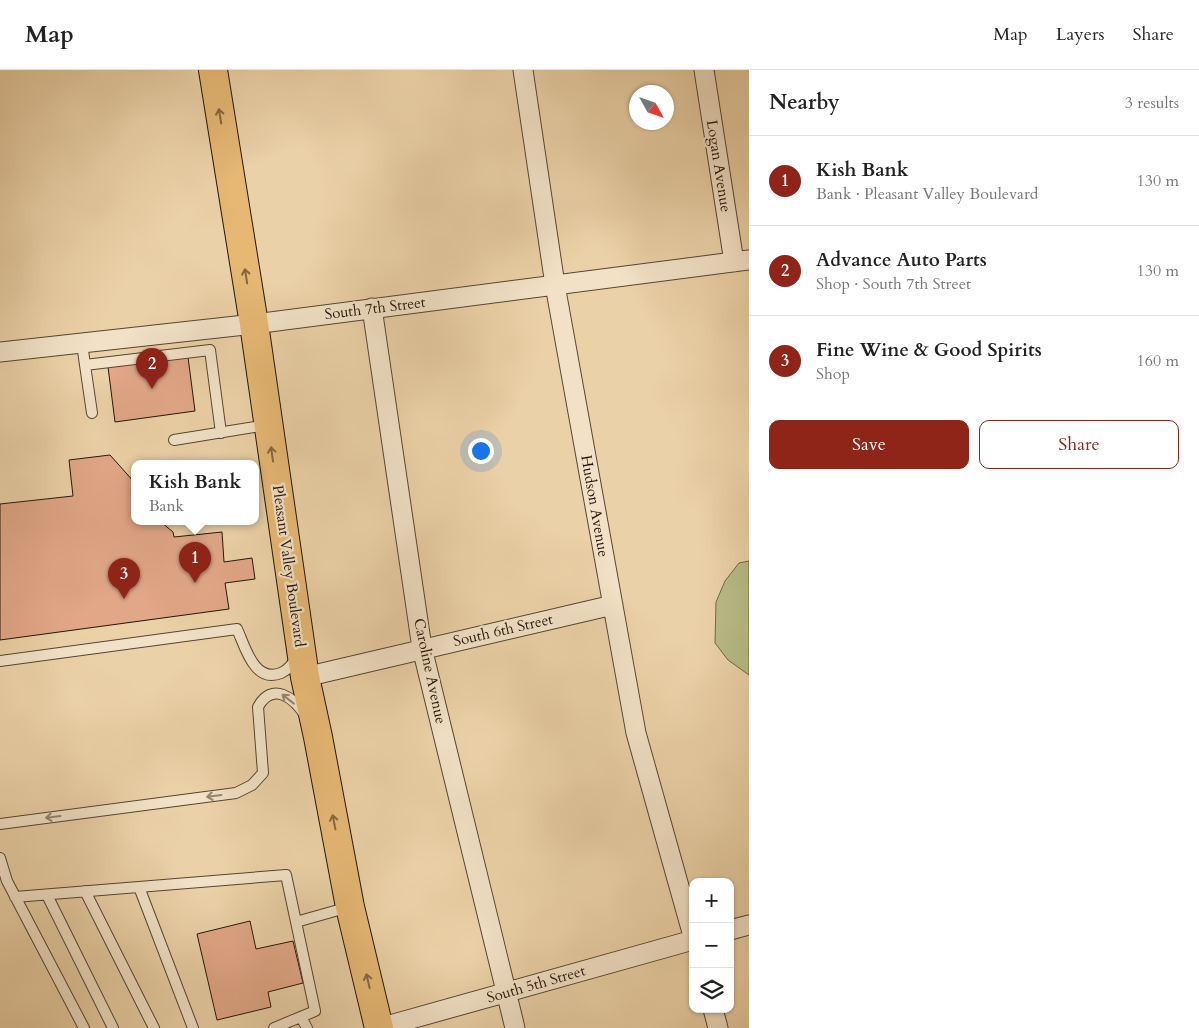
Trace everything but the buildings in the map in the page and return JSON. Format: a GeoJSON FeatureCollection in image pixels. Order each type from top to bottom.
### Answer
{"type":"FeatureCollection","features":[{"type":"Feature","properties":{"kind":"main road","name":"Pleasant Valley Boulevard"},"geometry":{"type":"LineString","coordinates":[[213,70],[254,324],[305,677],[350,907],[379,1028]]}},
{"type":"Feature","properties":{"kind":"street","name":"Hudson Avenue"},"geometry":{"type":"LineString","coordinates":[[523,70],[555,285],[636,733],[689,923]]}},
{"type":"Feature","properties":{"kind":"street","name":"Logan Avenue"},"geometry":{"type":"LineString","coordinates":[[704,70],[741,261]]}},
{"type":"Feature","properties":{"kind":"street","name":"South 7th Street"},"geometry":{"type":"LineString","coordinates":[[0,352],[254,324],[741,261]]}},
{"type":"Feature","properties":{"kind":"street","name":"Caroline Avenue"},"geometry":{"type":"LineString","coordinates":[[372,308],[422,648],[515,1028]]}},
{"type":"Feature","properties":{"kind":"street","name":"South 6th Street"},"geometry":{"type":"LineString","coordinates":[[305,677],[422,648],[613,605]]}},
{"type":"Feature","properties":{"kind":"street"},"geometry":{"type":"LineString","coordinates":[[734,929],[749,925]]}},
{"type":"Feature","properties":{"kind":"street","name":"South 5th Street"},"geometry":{"type":"LineString","coordinates":[[379,1028],[689,941]]}},
{"type":"Feature","properties":{"kind":"street"},"geometry":{"type":"LineString","coordinates":[[714,1013],[718,1028]]}},
{"type":"Feature","properties":{"kind":"lane"},"geometry":{"type":"LineString","coordinates":[[82,343],[92,413]]}},
{"type":"Feature","properties":{"kind":"lane"},"geometry":{"type":"LineString","coordinates":[[85,366],[210,350],[221,433]]}},
{"type":"Feature","properties":{"kind":"lane"},"geometry":{"type":"LineString","coordinates":[[174,440],[268,425]]}},
{"type":"Feature","properties":{"kind":"lane"},"geometry":{"type":"LineString","coordinates":[[0,661],[237,629],[251,662],[261,672],[270,675],[280,673],[294,662],[300,644]]}},
{"type":"Feature","properties":{"kind":"lane"},"geometry":{"type":"LineString","coordinates":[[0,824],[236,793],[252,785],[264,773],[258,707],[263,698],[273,692],[281,693],[302,711],[318,737]]}},
{"type":"Feature","properties":{"kind":"lane"},"geometry":{"type":"LineString","coordinates":[[0,858],[7,881],[84,1028]]}},
{"type":"Feature","properties":{"kind":"lane"},"geometry":{"type":"LineString","coordinates":[[15,897],[286,875],[315,1011],[274,1028]]}},
{"type":"Feature","properties":{"kind":"lane"},"geometry":{"type":"LineString","coordinates":[[139,887],[193,1028]]}},
{"type":"Feature","properties":{"kind":"lane"},"geometry":{"type":"LineString","coordinates":[[85,891],[154,1028]]}},
{"type":"Feature","properties":{"kind":"lane"},"geometry":{"type":"LineString","coordinates":[[47,895],[113,1028]]}},
{"type":"Feature","properties":{"kind":"lane"},"geometry":{"type":"LineString","coordinates":[[296,922],[350,907]]}},
{"type":"Feature","properties":{"kind":"lane"},"geometry":{"type":"LineString","coordinates":[[302,1017],[307,1028]]}},
{"type":"Feature","properties":{"kind":"green space"},"geometry":{"type":"Polygon","coordinates":[[[749,561],[749,675],[728,660],[715,643],[716,602],[725,581],[739,563],[749,561]]]}},
{"type":"Feature","properties":{"kind":"place","name":"Advance Auto Parts"},"geometry":{"type":"Point","coordinates":[152,389]}},
{"type":"Feature","properties":{"kind":"place","name":"Kish Bank"},"geometry":{"type":"Point","coordinates":[195,583]}},
{"type":"Feature","properties":{"kind":"place","name":"Fine Wine & Good Spirits"},"geometry":{"type":"Point","coordinates":[124,599]}}]}
